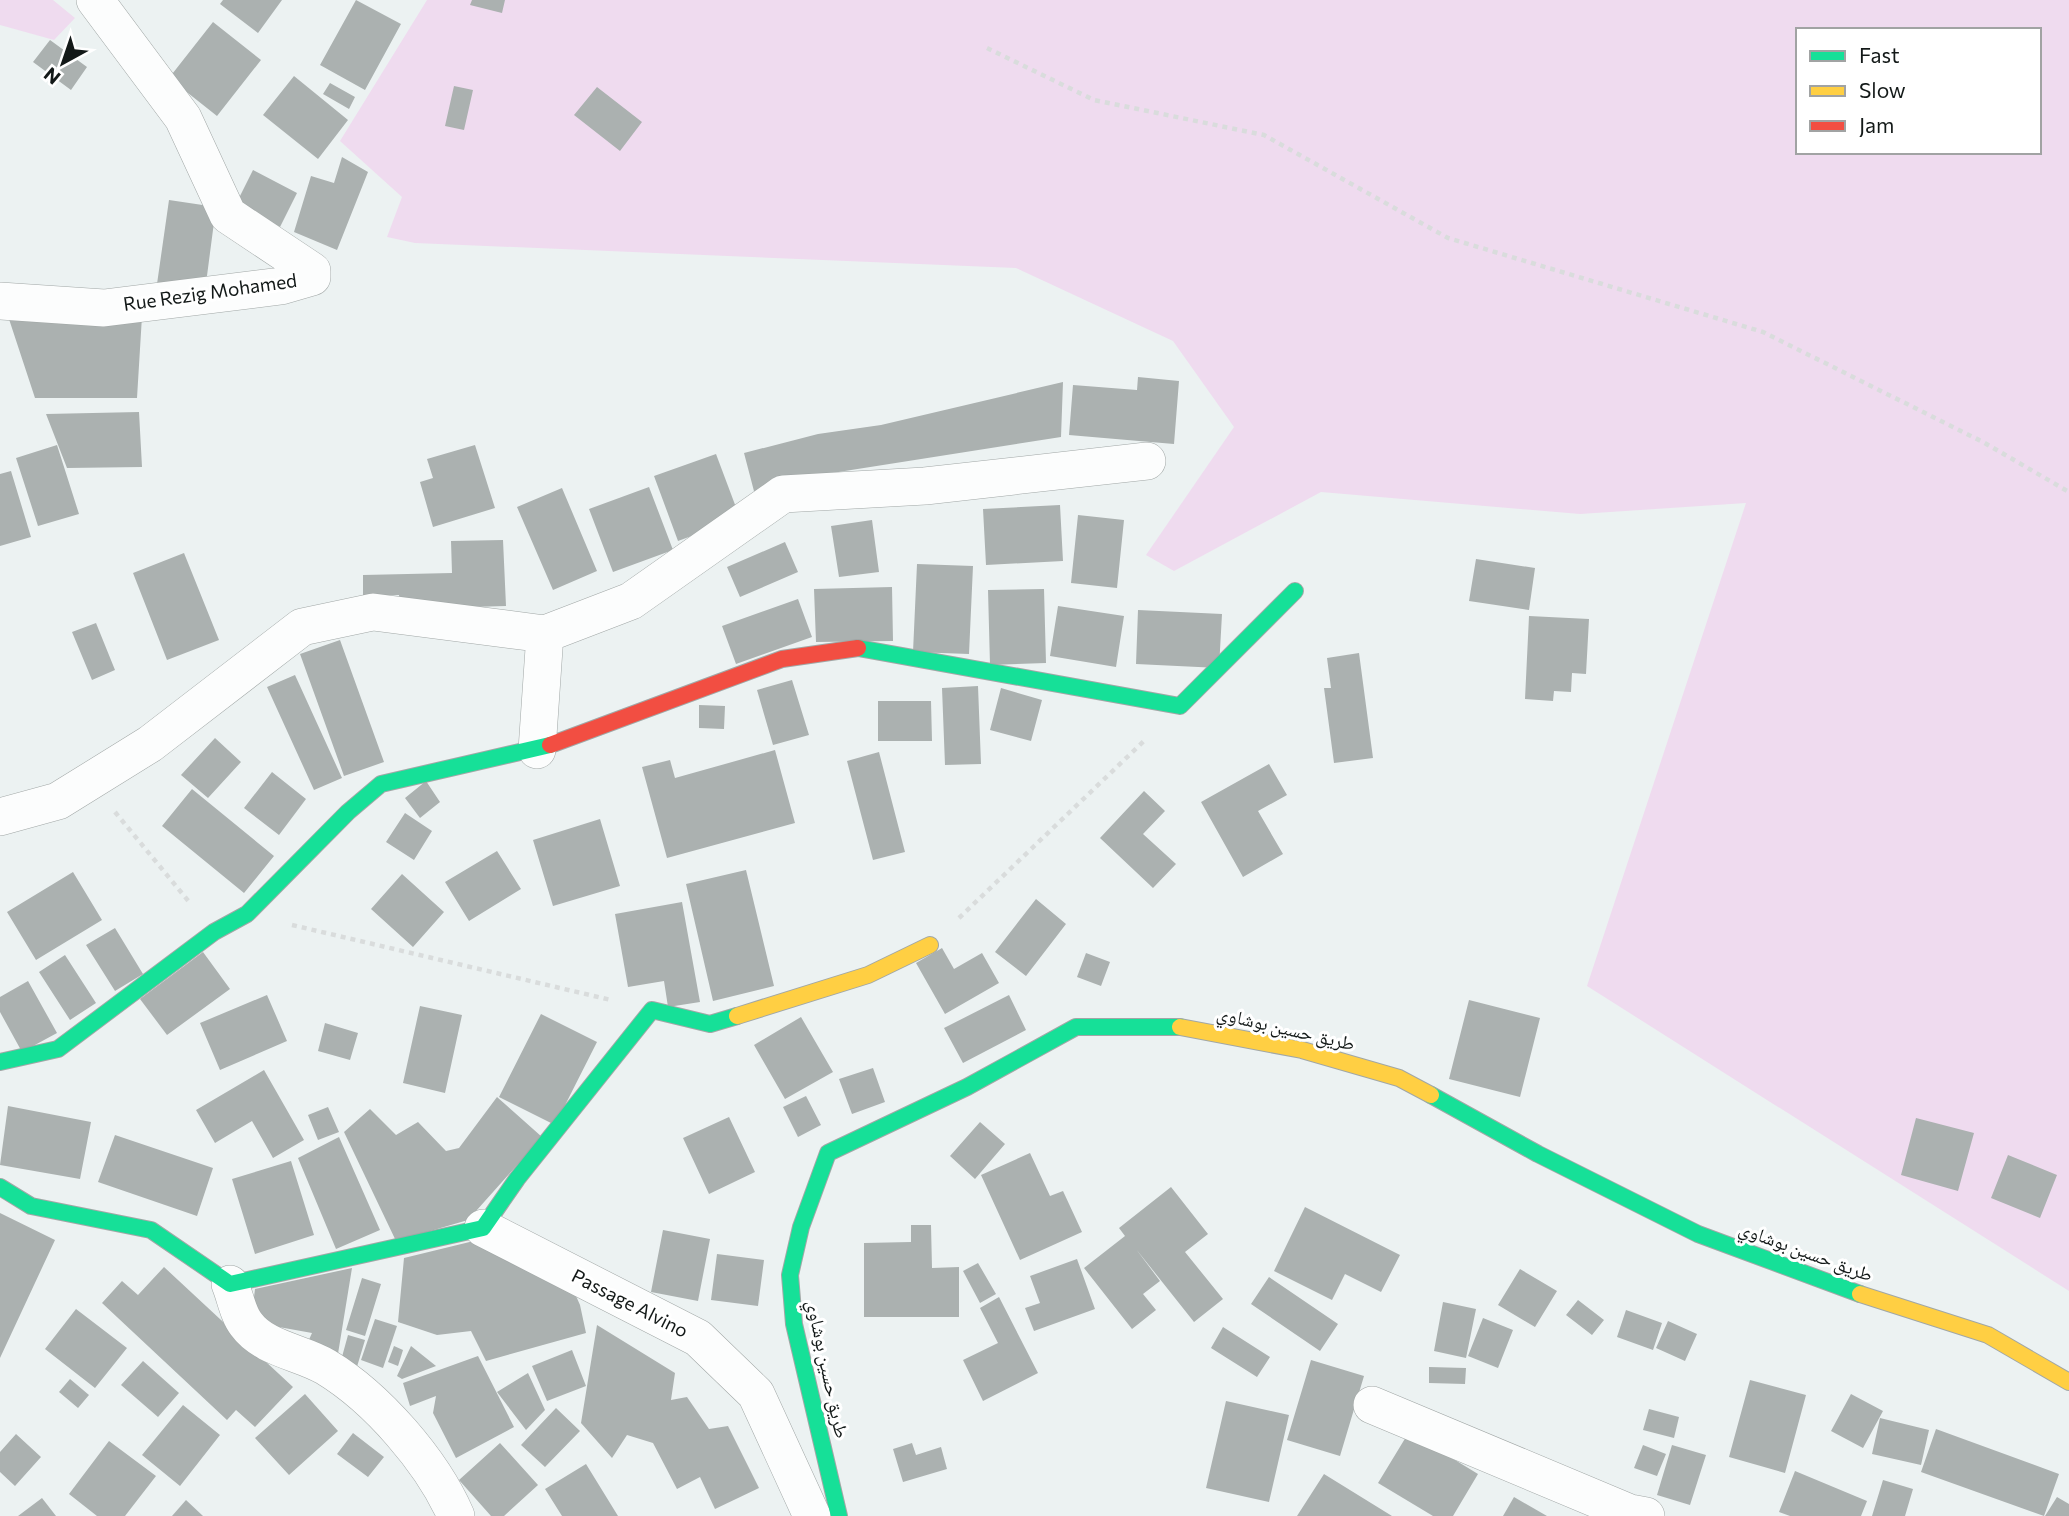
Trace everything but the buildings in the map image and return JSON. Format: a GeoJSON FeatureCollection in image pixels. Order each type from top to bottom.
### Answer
{"type":"FeatureCollection","features":[{"type":"Feature","properties":{"kind":"street","name":"Rue Rezig Mohamed"},"geometry":{"type":"LineString","coordinates":[[0,302],[104,308],[281,286],[312,277],[312,271],[228,215],[183,118],[95,0]]}},
{"type":"Feature","properties":{"kind":"street"},"geometry":{"type":"LineString","coordinates":[[0,817],[58,801],[150,744],[302,627],[373,612],[545,635],[631,601],[783,494],[925,486],[1147,461]]}},
{"type":"Feature","properties":{"kind":"street"},"geometry":{"type":"LineString","coordinates":[[0,1062],[58,1049],[214,932],[247,915],[348,811],[381,784],[537,750],[782,659],[861,648],[1180,706],[1295,591]]}},
{"type":"Feature","properties":{"kind":"street"},"geometry":{"type":"LineString","coordinates":[[537,750],[545,635]]}},
{"type":"Feature","properties":{"kind":"street"},"geometry":{"type":"LineString","coordinates":[[230,1284],[483,1228],[526,1169],[652,1010],[710,1024],[868,975],[930,945]]}},
{"type":"Feature","properties":{"kind":"street","name":"طريق حسين بوشاوي"},"geometry":{"type":"LineString","coordinates":[[839,1516],[794,1324],[790,1275],[801,1227],[828,1153],[967,1087],[1076,1027],[1190,1027],[1302,1051],[1399,1078],[1538,1154],[1698,1234],[1815,1279],[1989,1335],[2069,1382]]}},
{"type":"Feature","properties":{"kind":"street"},"geometry":{"type":"LineString","coordinates":[[0,1187],[31,1206],[151,1230],[230,1284],[245,1324],[267,1342],[326,1367],[391,1421],[444,1489],[456,1516]]}},
{"type":"Feature","properties":{"kind":"street","name":"Passage Alvino"},"geometry":{"type":"LineString","coordinates":[[483,1228],[698,1338],[755,1394],[812,1516]]}},
{"type":"Feature","properties":{"kind":"street"},"geometry":{"type":"LineString","coordinates":[[1372,1405],[1630,1513],[1646,1516]]}},
{"type":"Feature","properties":{"kind":"path"},"geometry":{"type":"LineString","coordinates":[[988,48],[1094,100],[1264,135],[1447,239],[1763,332],[1983,442],[2069,492]]}},
{"type":"Feature","properties":{"kind":"path"},"geometry":{"type":"LineString","coordinates":[[930,945],[1180,706]]}},
{"type":"Feature","properties":{"kind":"path"},"geometry":{"type":"LineString","coordinates":[[89,782],[214,932]]}},
{"type":"Feature","properties":{"kind":"path"},"geometry":{"type":"LineString","coordinates":[[247,915],[652,1010]]}},
{"type":"Feature","properties":{"kind":"shaded area"},"geometry":{"type":"Polygon","coordinates":[[[0,0],[53,0],[75,18],[54,40],[0,25],[0,0]]]}},
{"type":"Feature","properties":{"kind":"shaded area"},"geometry":{"type":"Polygon","coordinates":[[[427,0],[2069,0],[2069,1291],[1587,986],[1746,503],[1580,514],[1321,492],[1174,571],[1146,555],[1234,427],[1173,341],[1016,268],[415,243],[387,237],[402,197],[340,141],[427,0]]]}},
{"type":"Feature","properties":{"kind":"traffic: fast"},"geometry":{"type":"LineString","coordinates":[[858,648],[1180,706],[1295,591]]}},
{"type":"Feature","properties":{"kind":"traffic: fast"},"geometry":{"type":"LineString","coordinates":[[0,1062],[58,1049],[214,932],[247,914],[348,812],[381,784],[550,745]]}},
{"type":"Feature","properties":{"kind":"traffic: fast"},"geometry":{"type":"LineString","coordinates":[[0,1187],[31,1206],[151,1230],[230,1284],[483,1228],[517,1179],[652,1010],[710,1024],[737,1016]]}},
{"type":"Feature","properties":{"kind":"traffic: fast"},"geometry":{"type":"LineString","coordinates":[[839,1516],[794,1324],[790,1275],[801,1227],[828,1153],[967,1087],[1076,1027],[1180,1027]]}},
{"type":"Feature","properties":{"kind":"traffic: fast"},"geometry":{"type":"LineString","coordinates":[[1431,1095],[1538,1154],[1698,1234],[1860,1294]]}},
{"type":"Feature","properties":{"kind":"traffic: slow"},"geometry":{"type":"LineString","coordinates":[[737,1016],[868,975],[930,945]]}},
{"type":"Feature","properties":{"kind":"traffic: slow"},"geometry":{"type":"LineString","coordinates":[[1180,1027],[1302,1050],[1399,1078],[1431,1095]]}},
{"type":"Feature","properties":{"kind":"traffic: slow"},"geometry":{"type":"LineString","coordinates":[[1860,1294],[1988,1335],[2069,1382]]}},
{"type":"Feature","properties":{"kind":"traffic: jam"},"geometry":{"type":"LineString","coordinates":[[550,745],[782,659],[858,648]]}}]}
